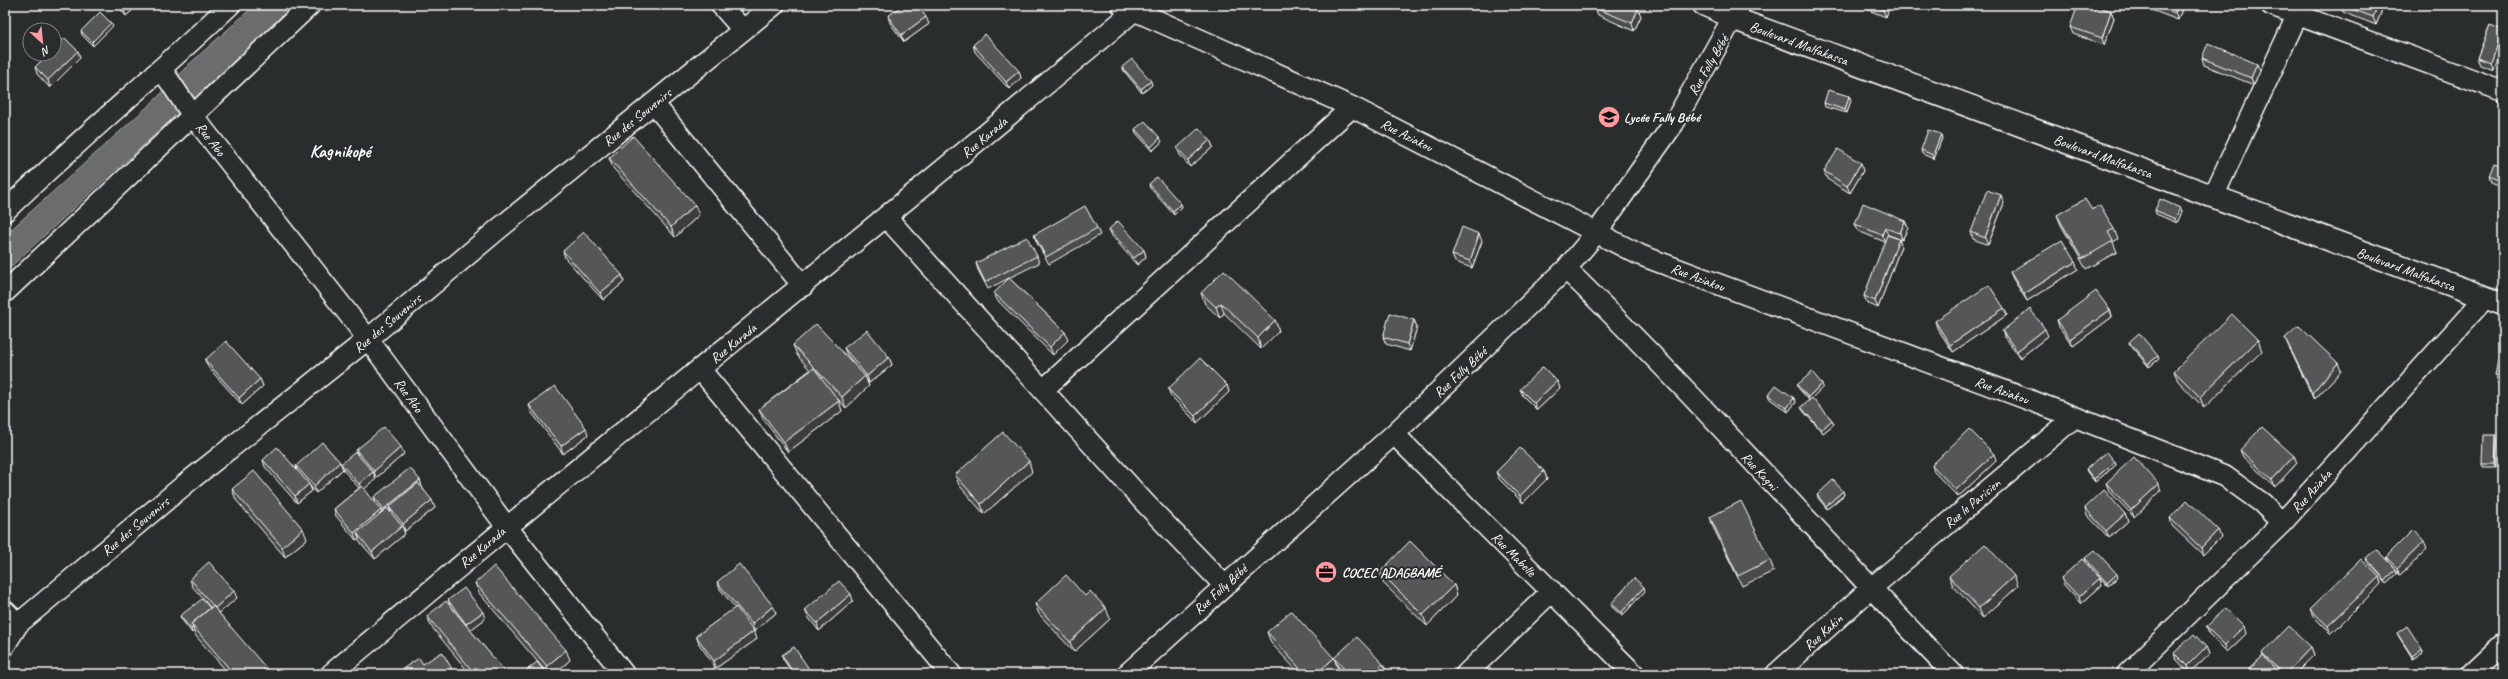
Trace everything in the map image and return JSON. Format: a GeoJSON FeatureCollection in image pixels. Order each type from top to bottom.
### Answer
{"type":"FeatureCollection","features":[{"type":"Feature","properties":{"kind":"street"},"geometry":{"type":"LineString","coordinates":[[5,211],[87,134],[162,70],[230,5]]}},
{"type":"Feature","properties":{"kind":"street"},"geometry":{"type":"LineString","coordinates":[[5,292],[310,5]]}},
{"type":"Feature","properties":{"kind":"street"},"geometry":{"type":"LineString","coordinates":[[721,5],[743,30]]}},
{"type":"Feature","properties":{"kind":"street","name":"Rue des Souvenirs"},"geometry":{"type":"LineString","coordinates":[[5,645],[11,618],[189,482],[368,339],[774,5]]}},
{"type":"Feature","properties":{"kind":"street","name":"Boulevard Malfakassa"},"geometry":{"type":"LineString","coordinates":[[1703,5],[1738,12],[2213,197],[2494,301]]}},
{"type":"Feature","properties":{"kind":"street"},"geometry":{"type":"LineString","coordinates":[[2271,5],[2300,10],[2503,91]]}},
{"type":"Feature","properties":{"kind":"street","name":"Rue Aziakou"},"geometry":{"type":"LineString","coordinates":[[1129,8],[1352,107],[1640,255],[2074,418],[2226,477],[2262,503],[2282,523]]}},
{"type":"Feature","properties":{"kind":"street","name":"Rue Karada"},"geometry":{"type":"LineString","coordinates":[[331,674],[506,526],[887,218],[1129,8]]}},
{"type":"Feature","properties":{"kind":"street"},"geometry":{"type":"LineString","coordinates":[[2213,197],[2300,10]]}},
{"type":"Feature","properties":{"kind":"street","name":"Rue Folly Bébé"},"geometry":{"type":"LineString","coordinates":[[1127,674],[1224,585],[1394,434],[1566,269],[1597,232],[1674,123],[1738,12]]}},
{"type":"Feature","properties":{"kind":"street","name":"Rue Abo"},"geometry":{"type":"LineString","coordinates":[[162,70],[193,116],[368,339],[506,526],[624,674]]}},
{"type":"Feature","properties":{"kind":"street"},"geometry":{"type":"LineString","coordinates":[[654,104],[803,286]]}},
{"type":"Feature","properties":{"kind":"street"},"geometry":{"type":"LineString","coordinates":[[1043,390],[1352,107]]}},
{"type":"Feature","properties":{"kind":"street"},"geometry":{"type":"LineString","coordinates":[[887,218],[1043,390],[1224,585]]}},
{"type":"Feature","properties":{"kind":"street","name":"Rue Kagni"},"geometry":{"type":"LineString","coordinates":[[1566,269],[1640,341],[1870,589],[1953,674]]}},
{"type":"Feature","properties":{"kind":"street","name":"Rue Aziaba"},"geometry":{"type":"LineString","coordinates":[[2127,674],[2282,523],[2494,301]]}},
{"type":"Feature","properties":{"kind":"street"},"geometry":{"type":"LineString","coordinates":[[700,369],[951,674]]}},
{"type":"Feature","properties":{"kind":"street","name":"Rue le Parisien"},"geometry":{"type":"LineString","coordinates":[[1870,589],[2074,418]]}},
{"type":"Feature","properties":{"kind":"street","name":"Rue Mabelle"},"geometry":{"type":"LineString","coordinates":[[1394,434],[1634,674]]}},
{"type":"Feature","properties":{"kind":"street","name":"Rue Kakin"},"geometry":{"type":"LineString","coordinates":[[1776,674],[1870,589]]}},
{"type":"Feature","properties":{"kind":"street"},"geometry":{"type":"LineString","coordinates":[[1466,674],[1552,591]]}},
{"type":"Feature","properties":{"kind":"street"},"geometry":{"type":"LineString","coordinates":[[2471,674],[2503,644]]}},
{"type":"Feature","properties":{"kind":"shaded area"},"geometry":{"type":"Polygon","coordinates":[[[255,5],[296,5],[5,272],[5,235],[156,99],[186,67],[255,5]]]}},
{"type":"Feature","properties":{"kind":"building"},"geometry":{"type":"Polygon","coordinates":[[[120,5],[127,5],[123,8],[120,5]]]}},
{"type":"Feature","properties":{"kind":"building"},"geometry":{"type":"Polygon","coordinates":[[[903,5],[918,5],[926,17],[901,35],[888,16],[903,5]]]}},
{"type":"Feature","properties":{"kind":"building"},"geometry":{"type":"Polygon","coordinates":[[[1597,5],[1629,5],[1638,9],[1632,23],[1595,8],[1597,5]]]}},
{"type":"Feature","properties":{"kind":"building"},"geometry":{"type":"Polygon","coordinates":[[[1871,5],[1885,5],[1883,10],[1871,5]]]}},
{"type":"Feature","properties":{"kind":"building"},"geometry":{"type":"Polygon","coordinates":[[[2078,5],[2094,5],[2111,11],[2102,38],[2070,27],[2078,5]]]}},
{"type":"Feature","properties":{"kind":"building"},"geometry":{"type":"Polygon","coordinates":[[[2154,5],[2178,5],[2175,13],[2154,5]]]}},
{"type":"Feature","properties":{"kind":"building"},"geometry":{"type":"Polygon","coordinates":[[[2341,5],[2378,5],[2373,17],[2341,5]]]}},
{"type":"Feature","properties":{"kind":"building"},"geometry":{"type":"Polygon","coordinates":[[[100,12],[111,23],[92,42],[81,31],[100,12]]]}},
{"type":"Feature","properties":{"kind":"building"},"geometry":{"type":"Polygon","coordinates":[[[2490,25],[2503,30],[2491,63],[2477,58],[2490,25]]]}},
{"type":"Feature","properties":{"kind":"building"},"geometry":{"type":"Polygon","coordinates":[[[985,34],[1019,71],[1006,82],[973,45],[985,34]]]}},
{"type":"Feature","properties":{"kind":"building"},"geometry":{"type":"Polygon","coordinates":[[[65,38],[78,51],[48,80],[35,67],[40,62],[62,62],[62,41],[65,38]]]}},
{"type":"Feature","properties":{"kind":"building"},"geometry":{"type":"Polygon","coordinates":[[[2208,43],[2257,64],[2251,78],[2202,58],[2208,43]]]}},
{"type":"Feature","properties":{"kind":"building"},"geometry":{"type":"Polygon","coordinates":[[[1132,59],[1151,81],[1141,89],[1122,67],[1132,59]]]}},
{"type":"Feature","properties":{"kind":"building"},"geometry":{"type":"Polygon","coordinates":[[[1828,90],[1849,96],[1845,110],[1824,103],[1828,90]]]}},
{"type":"Feature","properties":{"kind":"building"},"geometry":{"type":"Polygon","coordinates":[[[1145,121],[1160,138],[1151,147],[1135,129],[1145,121]]]}},
{"type":"Feature","properties":{"kind":"building"},"geometry":{"type":"Polygon","coordinates":[[[1199,128],[1210,140],[1188,160],[1177,148],[1199,128]]]}},
{"type":"Feature","properties":{"kind":"building"},"geometry":{"type":"Polygon","coordinates":[[[1928,130],[1941,134],[1933,155],[1921,150],[1928,130]]]}},
{"type":"Feature","properties":{"kind":"building"},"geometry":{"type":"Polygon","coordinates":[[[633,136],[695,205],[671,227],[609,158],[633,136]]]}},
{"type":"Feature","properties":{"kind":"building"},"geometry":{"type":"Polygon","coordinates":[[[1838,149],[1861,163],[1847,186],[1824,171],[1838,149]]]}},
{"type":"Feature","properties":{"kind":"building"},"geometry":{"type":"Polygon","coordinates":[[[2494,163],[2503,166],[2503,182],[2489,176],[2494,163]]]}},
{"type":"Feature","properties":{"kind":"building"},"geometry":{"type":"Polygon","coordinates":[[[1157,177],[1181,204],[1173,211],[1149,184],[1157,177]]]}},
{"type":"Feature","properties":{"kind":"building"},"geometry":{"type":"Polygon","coordinates":[[[1987,190],[2001,195],[1985,238],[1971,232],[1987,190]]]}},
{"type":"Feature","properties":{"kind":"building"},"geometry":{"type":"Polygon","coordinates":[[[2085,199],[2092,210],[2100,205],[2114,229],[2108,232],[2113,241],[2082,259],[2057,215],[2085,199]]]}},
{"type":"Feature","properties":{"kind":"building"},"geometry":{"type":"Polygon","coordinates":[[[2160,199],[2180,208],[2175,219],[2155,210],[2160,199]]]}},
{"type":"Feature","properties":{"kind":"building"},"geometry":{"type":"Polygon","coordinates":[[[1863,203],[1905,221],[1900,233],[1885,228],[1882,235],[1855,224],[1863,203]]]}},
{"type":"Feature","properties":{"kind":"building"},"geometry":{"type":"Polygon","coordinates":[[[1085,206],[1097,228],[1046,257],[1034,235],[1085,206]]]}},
{"type":"Feature","properties":{"kind":"building"},"geometry":{"type":"Polygon","coordinates":[[[1118,221],[1144,250],[1134,258],[1109,229],[1118,221]]]}},
{"type":"Feature","properties":{"kind":"building"},"geometry":{"type":"Polygon","coordinates":[[[1462,227],[1479,234],[1470,261],[1452,255],[1462,227]]]}},
{"type":"Feature","properties":{"kind":"building"},"geometry":{"type":"Polygon","coordinates":[[[584,232],[622,275],[600,293],[563,251],[584,232]]]}},
{"type":"Feature","properties":{"kind":"building"},"geometry":{"type":"Polygon","coordinates":[[[1887,235],[1899,239],[1875,301],[1864,296],[1887,235]]]}},
{"type":"Feature","properties":{"kind":"building"},"geometry":{"type":"Polygon","coordinates":[[[1027,237],[1037,256],[985,282],[976,263],[1027,237]]]}},
{"type":"Feature","properties":{"kind":"building"},"geometry":{"type":"Polygon","coordinates":[[[2062,240],[2075,262],[2024,294],[2010,272],[2062,240]]]}},
{"type":"Feature","properties":{"kind":"building"},"geometry":{"type":"Polygon","coordinates":[[[1224,270],[1275,320],[1258,338],[1221,303],[1216,307],[1201,293],[1224,270]]]}},
{"type":"Feature","properties":{"kind":"building"},"geometry":{"type":"Polygon","coordinates":[[[1009,278],[1065,332],[1050,347],[994,293],[1009,278]]]}},
{"type":"Feature","properties":{"kind":"building"},"geometry":{"type":"Polygon","coordinates":[[[1989,285],[2004,308],[1950,345],[1935,321],[1989,285]]]}},
{"type":"Feature","properties":{"kind":"building"},"geometry":{"type":"Polygon","coordinates":[[[2096,291],[2110,310],[2070,339],[2057,320],[2096,291]]]}},
{"type":"Feature","properties":{"kind":"building"},"geometry":{"type":"Polygon","coordinates":[[[2030,309],[2045,329],[2017,351],[2002,331],[2030,309]]]}},
{"type":"Feature","properties":{"kind":"building"},"geometry":{"type":"Polygon","coordinates":[[[1390,313],[1414,320],[1407,344],[1383,337],[1390,313]]]}},
{"type":"Feature","properties":{"kind":"building"},"geometry":{"type":"Polygon","coordinates":[[[2232,314],[2258,340],[2200,397],[2174,371],[2232,314]]]}},
{"type":"Feature","properties":{"kind":"building"},"geometry":{"type":"Polygon","coordinates":[[[816,324],[865,376],[842,397],[793,345],[816,324]]]}},
{"type":"Feature","properties":{"kind":"building"},"geometry":{"type":"Polygon","coordinates":[[[2299,326],[2338,363],[2312,393],[2285,338],[2299,326]]]}},
{"type":"Feature","properties":{"kind":"building"},"geometry":{"type":"Polygon","coordinates":[[[867,330],[889,357],[867,376],[844,348],[867,330]]]}},
{"type":"Feature","properties":{"kind":"building"},"geometry":{"type":"Polygon","coordinates":[[[2139,333],[2158,356],[2148,364],[2129,342],[2139,333]]]}},
{"type":"Feature","properties":{"kind":"building"},"geometry":{"type":"Polygon","coordinates":[[[226,341],[260,379],[239,398],[205,360],[226,341]]]}},
{"type":"Feature","properties":{"kind":"building"},"geometry":{"type":"Polygon","coordinates":[[[1200,358],[1227,385],[1195,416],[1168,389],[1200,358]]]}},
{"type":"Feature","properties":{"kind":"building"},"geometry":{"type":"Polygon","coordinates":[[[2498,360],[2503,361],[2503,378],[2495,376],[2498,360]]]}},
{"type":"Feature","properties":{"kind":"building"},"geometry":{"type":"Polygon","coordinates":[[[1543,367],[1557,381],[1534,403],[1520,389],[1543,367]]]}},
{"type":"Feature","properties":{"kind":"building"},"geometry":{"type":"Polygon","coordinates":[[[814,368],[839,401],[784,442],[759,409],[814,368]]]}},
{"type":"Feature","properties":{"kind":"building"},"geometry":{"type":"Polygon","coordinates":[[[1812,372],[1822,384],[1808,397],[1797,385],[1812,372]]]}},
{"type":"Feature","properties":{"kind":"building"},"geometry":{"type":"Polygon","coordinates":[[[1776,385],[1794,398],[1787,408],[1768,395],[1776,385]]]}},
{"type":"Feature","properties":{"kind":"building"},"geometry":{"type":"Polygon","coordinates":[[[555,386],[586,428],[561,446],[529,405],[555,386]]]}},
{"type":"Feature","properties":{"kind":"building"},"geometry":{"type":"Polygon","coordinates":[[[1812,398],[1832,420],[1821,430],[1801,407],[1812,398]]]}},
{"type":"Feature","properties":{"kind":"building"},"geometry":{"type":"Polygon","coordinates":[[[384,427],[401,447],[374,471],[356,450],[384,427]]]}},
{"type":"Feature","properties":{"kind":"building"},"geometry":{"type":"Polygon","coordinates":[[[2262,427],[2294,456],[2272,480],[2240,450],[2262,427]]]}},
{"type":"Feature","properties":{"kind":"building"},"geometry":{"type":"Polygon","coordinates":[[[1969,429],[1994,454],[1956,490],[1932,465],[1969,429]]]}},
{"type":"Feature","properties":{"kind":"building"},"geometry":{"type":"Polygon","coordinates":[[[1003,432],[1029,461],[981,504],[955,475],[1003,432]]]}},
{"type":"Feature","properties":{"kind":"building"},"geometry":{"type":"Polygon","coordinates":[[[2483,435],[2496,435],[2495,464],[2482,464],[2483,435]]]}},
{"type":"Feature","properties":{"kind":"building"},"geometry":{"type":"Polygon","coordinates":[[[322,442],[340,462],[314,486],[296,466],[322,442]]]}},
{"type":"Feature","properties":{"kind":"building"},"geometry":{"type":"Polygon","coordinates":[[[277,447],[309,484],[295,496],[263,460],[277,447]]]}},
{"type":"Feature","properties":{"kind":"building"},"geometry":{"type":"Polygon","coordinates":[[[1520,448],[1544,471],[1520,496],[1496,472],[1520,448]]]}},
{"type":"Feature","properties":{"kind":"building"},"geometry":{"type":"Polygon","coordinates":[[[355,452],[373,472],[359,484],[341,464],[355,452]]]}},
{"type":"Feature","properties":{"kind":"building"},"geometry":{"type":"Polygon","coordinates":[[[2107,452],[2115,462],[2094,479],[2086,469],[2107,452]]]}},
{"type":"Feature","properties":{"kind":"building"},"geometry":{"type":"Polygon","coordinates":[[[2134,457],[2159,484],[2131,510],[2106,483],[2134,457]]]}},
{"type":"Feature","properties":{"kind":"building"},"geometry":{"type":"Polygon","coordinates":[[[410,468],[420,480],[384,509],[374,497],[410,468]]]}},
{"type":"Feature","properties":{"kind":"building"},"geometry":{"type":"Polygon","coordinates":[[[254,471],[303,529],[282,547],[232,489],[254,471]]]}},
{"type":"Feature","properties":{"kind":"building"},"geometry":{"type":"Polygon","coordinates":[[[1833,480],[1843,491],[1826,506],[1817,495],[1833,480]]]}},
{"type":"Feature","properties":{"kind":"building"},"geometry":{"type":"Polygon","coordinates":[[[418,483],[432,500],[403,524],[389,507],[418,483]]]}},
{"type":"Feature","properties":{"kind":"building"},"geometry":{"type":"Polygon","coordinates":[[[362,486],[381,510],[354,533],[334,509],[362,486]]]}},
{"type":"Feature","properties":{"kind":"building"},"geometry":{"type":"Polygon","coordinates":[[[2104,490],[2125,514],[2106,531],[2085,508],[2104,490]]]}},
{"type":"Feature","properties":{"kind":"building"},"geometry":{"type":"Polygon","coordinates":[[[2187,500],[2218,530],[2201,548],[2170,518],[2187,500]]]}},
{"type":"Feature","properties":{"kind":"building"},"geometry":{"type":"Polygon","coordinates":[[[1741,501],[1770,560],[1738,576],[1710,517],[1741,501]]]}},
{"type":"Feature","properties":{"kind":"building"},"geometry":{"type":"Polygon","coordinates":[[[387,508],[402,526],[372,552],[357,533],[387,508]]]}},
{"type":"Feature","properties":{"kind":"building"},"geometry":{"type":"Polygon","coordinates":[[[2413,530],[2424,542],[2397,568],[2386,557],[2413,530]]]}},
{"type":"Feature","properties":{"kind":"building"},"geometry":{"type":"Polygon","coordinates":[[[1410,541],[1454,585],[1423,615],[1380,572],[1410,541]]]}},
{"type":"Feature","properties":{"kind":"building"},"geometry":{"type":"Polygon","coordinates":[[[1985,544],[2014,576],[1979,608],[1949,576],[1985,544]]]}},
{"type":"Feature","properties":{"kind":"building"},"geometry":{"type":"Polygon","coordinates":[[[2376,549],[2396,570],[2385,580],[2366,558],[2376,549]]]}},
{"type":"Feature","properties":{"kind":"building"},"geometry":{"type":"Polygon","coordinates":[[[2095,550],[2117,574],[2107,583],[2085,558],[2095,550]]]}},
{"type":"Feature","properties":{"kind":"building"},"geometry":{"type":"Polygon","coordinates":[[[2082,559],[2100,578],[2079,597],[2061,578],[2082,559]]]}},
{"type":"Feature","properties":{"kind":"building"},"geometry":{"type":"Polygon","coordinates":[[[2361,559],[2379,577],[2328,626],[2310,609],[2361,559]]]}},
{"type":"Feature","properties":{"kind":"building"},"geometry":{"type":"Polygon","coordinates":[[[209,562],[234,591],[215,608],[190,579],[209,562]]]}},
{"type":"Feature","properties":{"kind":"building"},"geometry":{"type":"Polygon","coordinates":[[[739,564],[773,606],[752,624],[717,582],[739,564]]]}},
{"type":"Feature","properties":{"kind":"building"},"geometry":{"type":"Polygon","coordinates":[[[494,566],[566,650],[547,666],[475,583],[494,566]]]}},
{"type":"Feature","properties":{"kind":"building"},"geometry":{"type":"Polygon","coordinates":[[[1066,575],[1085,596],[1090,591],[1106,608],[1070,642],[1035,604],[1066,575]]]}},
{"type":"Feature","properties":{"kind":"building"},"geometry":{"type":"Polygon","coordinates":[[[1634,578],[1644,587],[1621,613],[1611,604],[1634,578]]]}},
{"type":"Feature","properties":{"kind":"building"},"geometry":{"type":"Polygon","coordinates":[[[839,581],[851,594],[817,623],[805,610],[839,581]]]}},
{"type":"Feature","properties":{"kind":"building"},"geometry":{"type":"Polygon","coordinates":[[[464,588],[483,612],[466,624],[448,600],[464,588]]]}},
{"type":"Feature","properties":{"kind":"building"},"geometry":{"type":"Polygon","coordinates":[[[202,599],[210,608],[191,624],[193,628],[191,629],[180,616],[202,599]]]}},
{"type":"Feature","properties":{"kind":"building"},"geometry":{"type":"Polygon","coordinates":[[[446,601],[507,674],[475,674],[427,616],[446,601]]]}},
{"type":"Feature","properties":{"kind":"building"},"geometry":{"type":"Polygon","coordinates":[[[213,606],[266,668],[259,674],[234,674],[191,624],[213,606]]]}},
{"type":"Feature","properties":{"kind":"building"},"geometry":{"type":"Polygon","coordinates":[[[736,607],[754,631],[714,661],[696,636],[736,607]]]}},
{"type":"Feature","properties":{"kind":"building"},"geometry":{"type":"Polygon","coordinates":[[[2226,608],[2244,626],[2225,645],[2206,627],[2226,608]]]}},
{"type":"Feature","properties":{"kind":"building"},"geometry":{"type":"Polygon","coordinates":[[[1291,611],[1334,658],[1316,674],[1305,674],[1267,632],[1291,611]]]}},
{"type":"Feature","properties":{"kind":"building"},"geometry":{"type":"Polygon","coordinates":[[[2289,626],[2311,647],[2284,674],[2262,654],[2289,626]]]}},
{"type":"Feature","properties":{"kind":"building"},"geometry":{"type":"Polygon","coordinates":[[[2407,626],[2422,649],[2412,656],[2397,633],[2407,626]]]}},
{"type":"Feature","properties":{"kind":"building"},"geometry":{"type":"Polygon","coordinates":[[[2194,634],[2206,647],[2187,666],[2174,653],[2194,634]]]}},
{"type":"Feature","properties":{"kind":"building"},"geometry":{"type":"Polygon","coordinates":[[[1357,637],[1383,664],[1373,674],[1349,674],[1334,658],[1357,637]]]}},
{"type":"Feature","properties":{"kind":"building"},"geometry":{"type":"Polygon","coordinates":[[[794,647],[809,669],[802,674],[794,674],[782,655],[794,647]]]}},
{"type":"Feature","properties":{"kind":"building"},"geometry":{"type":"Polygon","coordinates":[[[442,652],[455,674],[399,674],[398,672],[419,658],[423,664],[442,652]]]}},
{"type":"Feature","properties":{"kind":"building"},"geometry":{"type":"Polygon","coordinates":[[[2263,656],[2280,674],[2244,674],[2263,656]]]}},
{"type":"Feature","properties":{"kind":"building"},"geometry":{"type":"Polygon","coordinates":[[[537,662],[546,674],[522,674],[537,662]]]}},
{"type":"Feature","properties":{"kind":"place","name":"Lycée Fally Bébé"},"geometry":{"type":"Point","coordinates":[1609,117]}},
{"type":"Feature","properties":{"kind":"place","name":"COCEC ADAGBAMÉ"},"geometry":{"type":"Point","coordinates":[1326,572]}},
{"type":"Feature","properties":{"kind":"district","name":"Kagnikopé"},"geometry":{"type":"Point","coordinates":[340,151]}}]}
